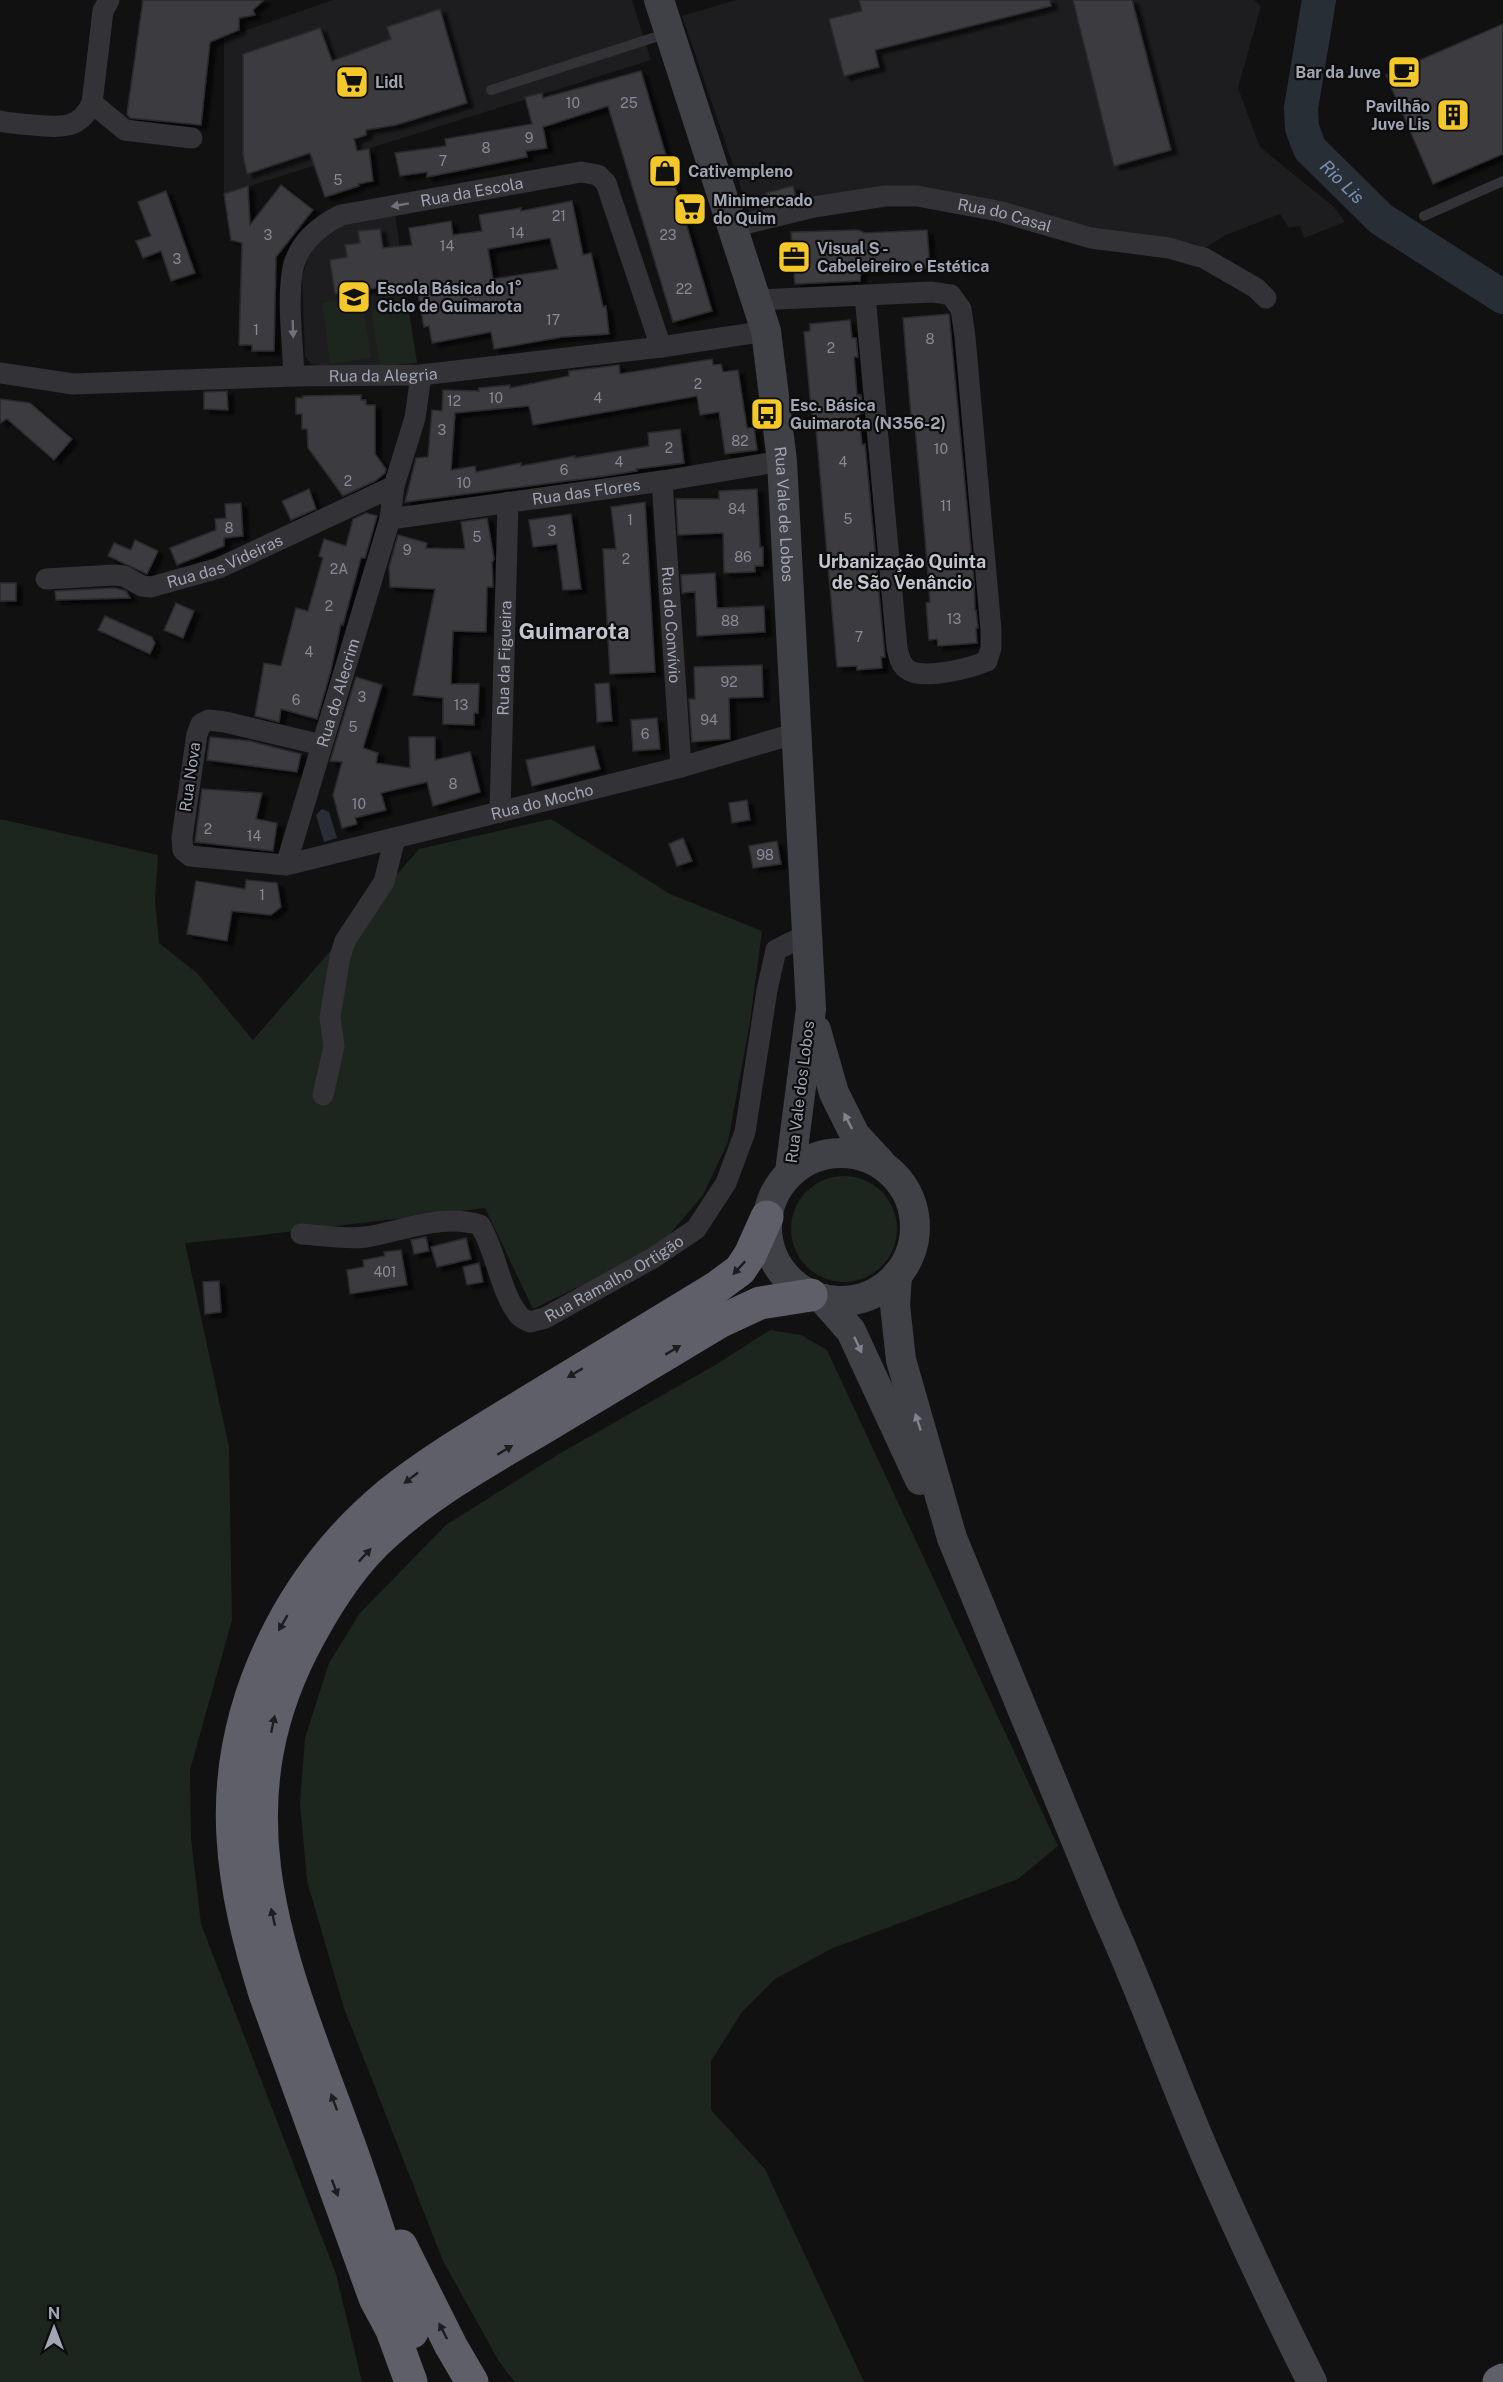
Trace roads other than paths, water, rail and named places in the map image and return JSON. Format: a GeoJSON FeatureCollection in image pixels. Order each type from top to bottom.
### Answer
{"type":"FeatureCollection","features":[{"type":"Feature","properties":{"kind":"highway"},"geometry":{"type":"LineString","coordinates":[[411,2382],[392,2330],[375,2298],[265,1994],[252,1950],[238,1891],[232,1834],[235,1776],[248,1710],[260,1672],[282,1624],[307,1583],[340,1542],[389,1495],[459,1445],[717,1287],[740,1270],[750,1255],[766,1218]]}},
{"type":"Feature","properties":{"kind":"highway"},"geometry":{"type":"LineString","coordinates":[[430,2382],[393,2280],[354,2157],[302,2016],[280,1949],[266,1887],[260,1842],[261,1795],[275,1714],[286,1682],[325,1608],[360,1560],[383,1536],[431,1496],[719,1322],[760,1303],[817,1297]]}},
{"type":"Feature","properties":{"kind":"highway"},"geometry":{"type":"LineString","coordinates":[[354,2157],[451,2346],[472,2382]]}},
{"type":"Feature","properties":{"kind":"highway"},"geometry":{"type":"LineString","coordinates":[[375,2298],[390,2382]]}},
{"type":"Feature","properties":{"kind":"highway"},"geometry":{"type":"LineString","coordinates":[[1499,2382],[1503,2380]]}},
{"type":"Feature","properties":{"kind":"main road","name":"Rua Vale de Lobos"},"geometry":{"type":"LineString","coordinates":[[659,0],[766,331],[782,461],[811,1009]]}},
{"type":"Feature","properties":{"kind":"main road","name":"Rua Vale dos Lobos"},"geometry":{"type":"LineString","coordinates":[[811,1009],[834,1093],[855,1135],[885,1166]]}},
{"type":"Feature","properties":{"kind":"main road","name":"Rua Vale dos Lobos"},"geometry":{"type":"LineString","coordinates":[[790,1173],[811,1009]]}},
{"type":"Feature","properties":{"kind":"main road"},"geometry":{"type":"LineString","coordinates":[[817,1297],[843,1301],[863,1298],[882,1289],[897,1275],[909,1258],[915,1233],[913,1208],[903,1185],[885,1166],[867,1157],[846,1152],[826,1154],[806,1161],[790,1173],[774,1193],[766,1218],[767,1236],[772,1255],[781,1271],[794,1285],[817,1297],[851,1331],[925,1490],[952,1538]]}},
{"type":"Feature","properties":{"kind":"main road"},"geometry":{"type":"LineString","coordinates":[[897,1275],[895,1305],[901,1360],[952,1538],[1128,1962],[1206,2158],[1266,2290],[1312,2382]]}},
{"type":"Feature","properties":{"kind":"street"},"geometry":{"type":"LineString","coordinates":[[0,121],[61,128],[83,117],[92,102],[103,10],[109,0]]}},
{"type":"Feature","properties":{"kind":"street"},"geometry":{"type":"LineString","coordinates":[[92,102],[125,130],[192,138]]}},
{"type":"Feature","properties":{"kind":"street","name":"Rua da Escola"},"geometry":{"type":"LineString","coordinates":[[294,376],[292,285],[294,264],[301,249],[324,223],[341,215],[590,172],[598,174],[606,183],[661,348]]}},
{"type":"Feature","properties":{"kind":"street","name":"Rua do Casal"},"geometry":{"type":"LineString","coordinates":[[732,227],[814,207],[885,196],[917,196],[998,211],[1091,238],[1169,248],[1204,258],[1256,288],[1266,298]]}},
{"type":"Feature","properties":{"kind":"street"},"geometry":{"type":"LineString","coordinates":[[755,300],[865,295],[932,292],[951,295],[961,309],[992,630],[992,648],[987,661],[971,668],[921,675],[908,671],[901,662],[897,648],[865,295]]}},
{"type":"Feature","properties":{"kind":"street","name":"Rua da Alegria"},"geometry":{"type":"LineString","coordinates":[[0,373],[74,384],[294,376],[421,375],[661,348],[766,331]]}},
{"type":"Feature","properties":{"kind":"street","name":"Rua do Alecrim"},"geometry":{"type":"LineString","coordinates":[[286,865],[390,519],[394,486],[415,418],[421,375]]}},
{"type":"Feature","properties":{"kind":"street","name":"Rua das Flores"},"geometry":{"type":"LineString","coordinates":[[390,519],[662,481],[782,461]]}},
{"type":"Feature","properties":{"kind":"street","name":"Rua do Convívio"},"geometry":{"type":"LineString","coordinates":[[662,481],[681,767]]}},
{"type":"Feature","properties":{"kind":"street","name":"Rua das Videiras"},"geometry":{"type":"LineString","coordinates":[[46,579],[124,576],[142,586],[160,586],[219,568],[394,486]]}},
{"type":"Feature","properties":{"kind":"street","name":"Rua da Figueira"},"geometry":{"type":"LineString","coordinates":[[500,812],[508,502]]}},
{"type":"Feature","properties":{"kind":"street","name":"Rua Nova"},"geometry":{"type":"LineString","coordinates":[[286,865],[190,856],[183,850],[182,838],[196,734],[201,724],[209,720],[322,745]]}},
{"type":"Feature","properties":{"kind":"street","name":"Rua do Mocho"},"geometry":{"type":"LineString","coordinates":[[286,865],[681,767],[797,733]]}},
{"type":"Feature","properties":{"kind":"street"},"geometry":{"type":"LineString","coordinates":[[323,1095],[334,1046],[330,1017],[340,957],[345,941],[384,882],[395,838]]}},
{"type":"Feature","properties":{"kind":"street","name":"Rua Ramalho Ortigão"},"geometry":{"type":"LineString","coordinates":[[301,1234],[363,1238],[432,1223],[460,1220],[480,1225],[490,1241],[518,1315],[530,1322],[545,1318],[653,1258],[696,1229],[726,1183],[745,1132],[767,990],[777,950],[808,934]]}},
{"type":"Feature","properties":{"kind":"lane"},"geometry":{"type":"LineString","coordinates":[[491,90],[669,33]]}},
{"type":"Feature","properties":{"kind":"lane"},"geometry":{"type":"LineString","coordinates":[[1424,216],[1503,182]]}},
{"type":"Feature","properties":{"kind":"waterway","name":"Rio Lis"},"geometry":{"type":"LineString","coordinates":[[1319,0],[1301,108],[1302,128],[1310,149],[1381,219],[1503,297]]}},
{"type":"Feature","properties":{"kind":"place","name":"Bar da Juve"},"geometry":{"type":"Point","coordinates":[1404,72]}},
{"type":"Feature","properties":{"kind":"place","name":"Lidl"},"geometry":{"type":"Point","coordinates":[352,82]}},
{"type":"Feature","properties":{"kind":"place","name":"Pavilhão Juve Lis"},"geometry":{"type":"Point","coordinates":[1453,115]}},
{"type":"Feature","properties":{"kind":"place","name":"Cativempleno"},"geometry":{"type":"Point","coordinates":[665,171]}},
{"type":"Feature","properties":{"kind":"place","name":"Minimercado do Quim"},"geometry":{"type":"Point","coordinates":[690,209]}},
{"type":"Feature","properties":{"kind":"place","name":"Visual S - Cabeleireiro e Estética"},"geometry":{"type":"Point","coordinates":[794,257]}},
{"type":"Feature","properties":{"kind":"place","name":"Escola Básica do 1° Ciclo de Guimarota"},"geometry":{"type":"Point","coordinates":[354,297]}},
{"type":"Feature","properties":{"kind":"place","name":"Esc. Básica Guimarota (N356-2)"},"geometry":{"type":"Point","coordinates":[767,414]}},
{"type":"Feature","properties":{"kind":"district","name":"Urbanização Quinta de São Venâncio"},"geometry":{"type":"Point","coordinates":[902,571]}},
{"type":"Feature","properties":{"kind":"district","name":"Guimarota"},"geometry":{"type":"Point","coordinates":[574,631]}}]}
